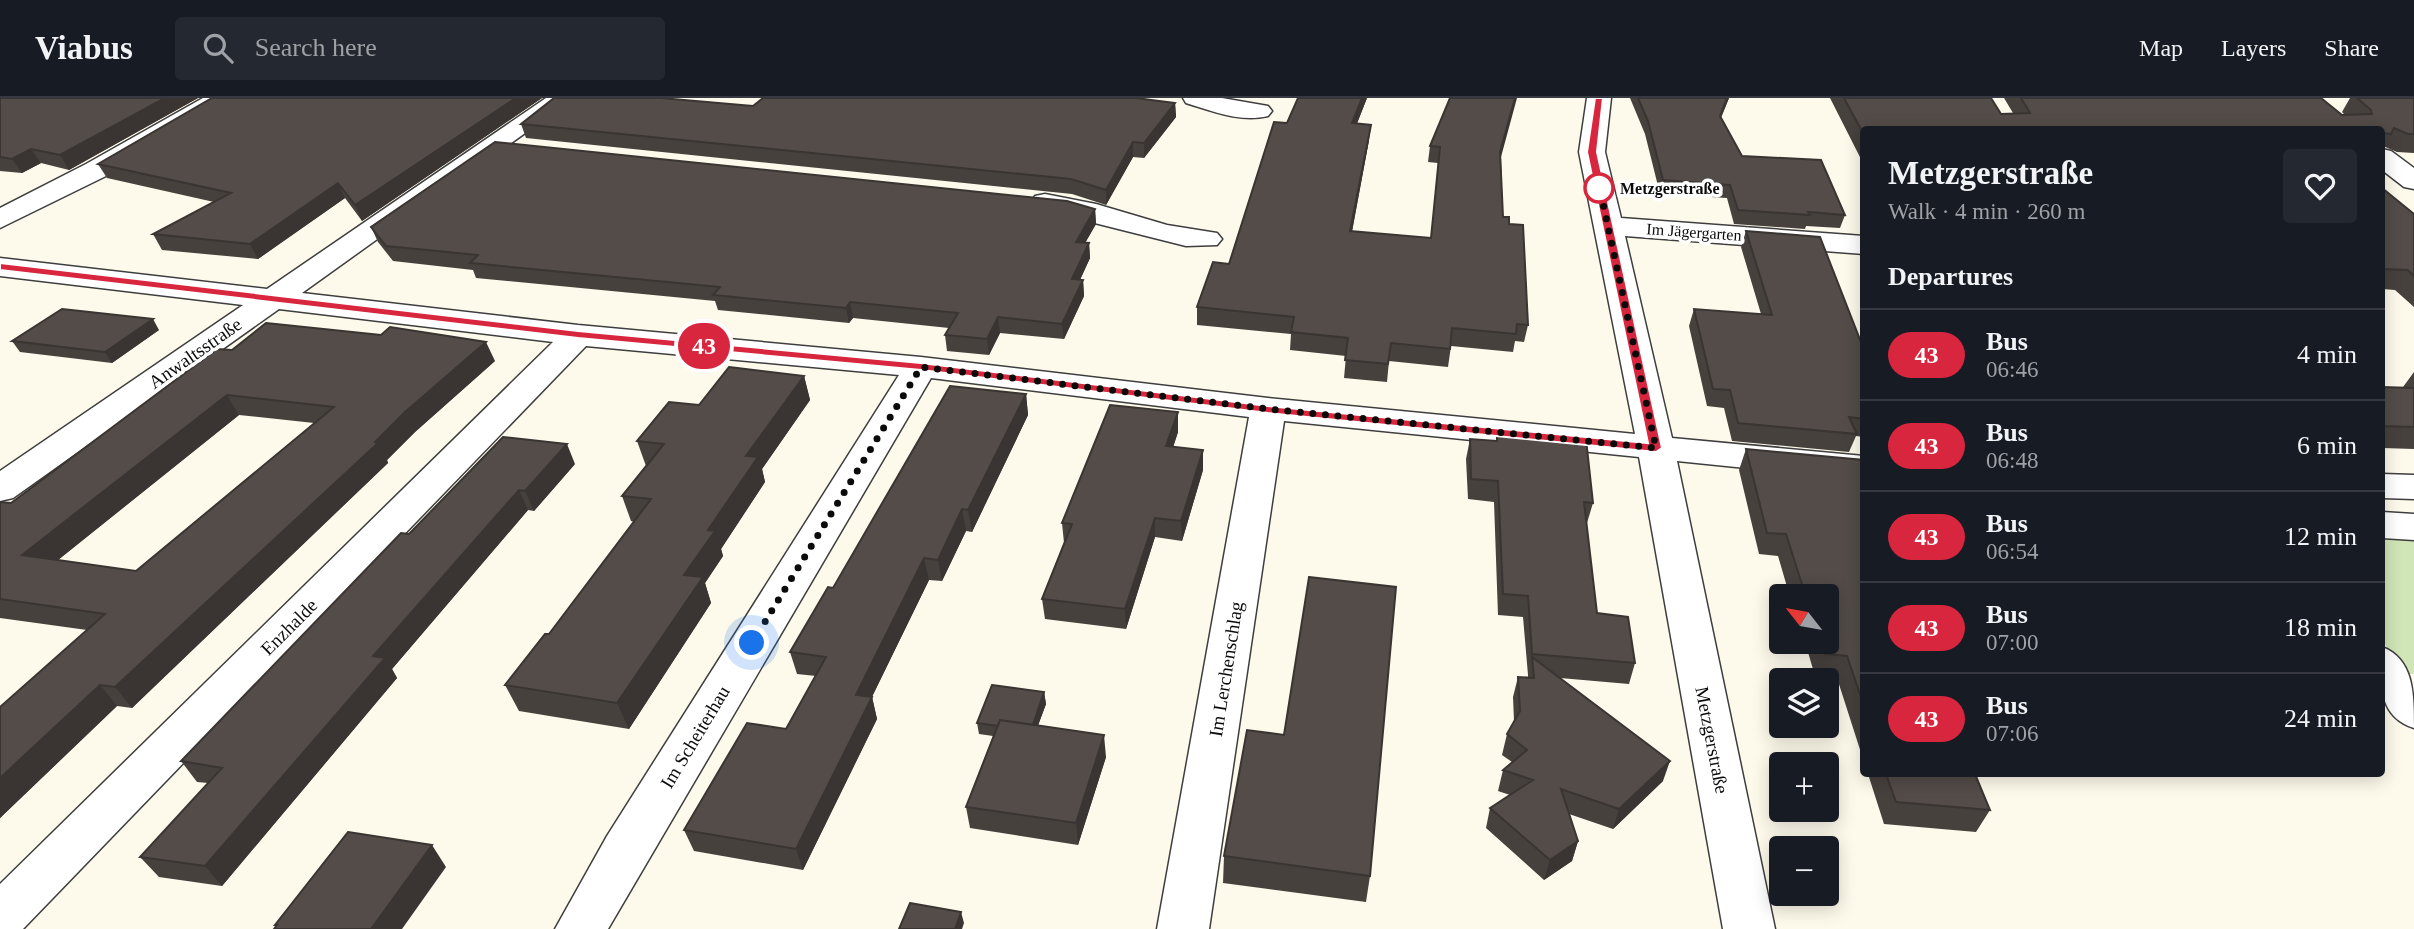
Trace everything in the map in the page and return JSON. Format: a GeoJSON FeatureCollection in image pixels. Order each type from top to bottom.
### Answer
{"type":"FeatureCollection","features":[{"type":"Feature","properties":{"kind":"street"},"geometry":{"type":"LineString","coordinates":[[0,219],[96,170],[221,98]]}},
{"type":"Feature","properties":{"kind":"street","name":"Anwaltsstraße"},"geometry":{"type":"LineString","coordinates":[[0,489],[562,98]]}},
{"type":"Feature","properties":{"kind":"street"},"geometry":{"type":"LineString","coordinates":[[1195,98],[1234,109],[1259,111]]}},
{"type":"Feature","properties":{"kind":"street","name":"Metzgerstraße"},"geometry":{"type":"LineString","coordinates":[[1599,98],[1592,152],[1656,448],[1749,929]]}},
{"type":"Feature","properties":{"kind":"street"},"geometry":{"type":"LineString","coordinates":[[496,145],[537,149]]}},
{"type":"Feature","properties":{"kind":"street"},"geometry":{"type":"LineString","coordinates":[[2385,159],[2414,181]]}},
{"type":"Feature","properties":{"kind":"street"},"geometry":{"type":"LineString","coordinates":[[1018,199],[1072,205],[1175,238],[1207,239]]}},
{"type":"Feature","properties":{"kind":"street","name":"Im Jägergarten"},"geometry":{"type":"LineString","coordinates":[[1607,226],[1860,245]]}},
{"type":"Feature","properties":{"kind":"street"},"geometry":{"type":"LineString","coordinates":[[0,267],[578,335],[921,367],[1268,409],[1860,468]]}},
{"type":"Feature","properties":{"kind":"street","name":"Enzhalde"},"geometry":{"type":"LineString","coordinates":[[0,918],[578,335]]}},
{"type":"Feature","properties":{"kind":"street","name":"Im Scheiterhau"},"geometry":{"type":"LineString","coordinates":[[581,929],[632,839],[921,367]]}},
{"type":"Feature","properties":{"kind":"street","name":"Im Lerchenschlag"},"geometry":{"type":"LineString","coordinates":[[1183,929],[1268,409]]}},
{"type":"Feature","properties":{"kind":"street"},"geometry":{"type":"LineString","coordinates":[[2385,486],[2414,487]]}},
{"type":"Feature","properties":{"kind":"street"},"geometry":{"type":"LineString","coordinates":[[2385,525],[2414,527]]}},
{"type":"Feature","properties":{"kind":"street"},"geometry":{"type":"LineString","coordinates":[[2385,667],[2414,710]]}},
{"type":"Feature","properties":{"kind":"green space"},"geometry":{"type":"Polygon","coordinates":[[[2385,537],[2414,539],[2414,674],[2405,674],[2385,644],[2385,537]]]}},
{"type":"Feature","properties":{"kind":"building"},"geometry":{"type":"Polygon","coordinates":[[[0,98],[165,98],[60,155],[31,149],[12,159],[0,157],[0,98]]]}},
{"type":"Feature","properties":{"kind":"building"},"geometry":{"type":"Polygon","coordinates":[[[212,98],[516,98],[355,205],[338,183],[250,244],[153,234],[231,193],[98,164],[212,98]]]}},
{"type":"Feature","properties":{"kind":"building"},"geometry":{"type":"Polygon","coordinates":[[[554,98],[661,98],[753,106],[763,98],[1136,98],[1175,103],[1144,143],[1133,142],[1106,190],[1071,179],[521,124],[554,98]]]}},
{"type":"Feature","properties":{"kind":"building"},"geometry":{"type":"Polygon","coordinates":[[[1298,98],[1362,98],[1352,123],[1371,125],[1350,231],[1431,238],[1440,147],[1430,146],[1450,98],[1515,98],[1500,152],[1503,217],[1509,217],[1509,224],[1523,225],[1528,325],[1517,324],[1516,334],[1452,328],[1450,349],[1391,343],[1388,364],[1345,360],[1348,338],[1291,332],[1294,317],[1197,307],[1213,262],[1229,264],[1274,122],[1287,123],[1298,98]]]}},
{"type":"Feature","properties":{"kind":"building"},"geometry":{"type":"Polygon","coordinates":[[[1638,98],[1727,98],[1720,116],[1742,156],[1821,160],[1845,215],[1738,210],[1730,185],[1663,180],[1648,121],[1638,98]]]}},
{"type":"Feature","properties":{"kind":"building"},"geometry":{"type":"Polygon","coordinates":[[[1844,98],[1991,98],[2001,114],[2030,113],[2021,98],[2321,98],[2342,115],[2372,114],[2357,98],[2414,98],[2414,134],[2394,128],[2391,134],[2385,133],[2385,126],[1860,128],[1844,98]]]}},
{"type":"Feature","properties":{"kind":"building"},"geometry":{"type":"Polygon","coordinates":[[[495,142],[1067,201],[1095,209],[1076,242],[1089,243],[1072,279],[1083,280],[1062,324],[998,317],[987,339],[945,335],[958,313],[850,302],[846,308],[713,295],[720,287],[470,263],[478,255],[386,246],[371,227],[495,142]]]}},
{"type":"Feature","properties":{"kind":"building"},"geometry":{"type":"Polygon","coordinates":[[[2385,190],[2414,214],[2414,276],[2408,270],[2385,269],[2385,190]]]}},
{"type":"Feature","properties":{"kind":"building"},"geometry":{"type":"Polygon","coordinates":[[[1746,231],[1820,237],[1860,340],[1860,418],[1849,417],[1857,434],[1738,423],[1730,390],[1713,389],[1694,309],[1772,315],[1746,231]]]}},
{"type":"Feature","properties":{"kind":"building"},"geometry":{"type":"Polygon","coordinates":[[[62,309],[153,319],[105,352],[12,341],[62,309]]]}},
{"type":"Feature","properties":{"kind":"building"},"geometry":{"type":"Polygon","coordinates":[[[266,323],[381,335],[390,327],[486,342],[405,412],[375,442],[378,443],[115,687],[100,685],[0,778],[0,707],[105,614],[0,599],[0,502],[11,503],[217,349],[232,350],[266,323]],[[227,395],[22,555],[136,571],[334,407],[227,395]]]}},
{"type":"Feature","properties":{"kind":"building"},"geometry":{"type":"Polygon","coordinates":[[[729,367],[804,376],[746,456],[758,457],[708,530],[715,531],[684,575],[703,577],[617,703],[505,685],[545,634],[549,634],[651,499],[622,496],[664,444],[637,441],[669,402],[699,405],[729,367]]]}},
{"type":"Feature","properties":{"kind":"building"},"geometry":{"type":"Polygon","coordinates":[[[950,386],[1026,394],[968,510],[962,509],[938,560],[924,558],[856,695],[872,697],[796,849],[684,830],[747,723],[786,729],[826,657],[790,652],[828,587],[833,588],[950,386]]]}},
{"type":"Feature","properties":{"kind":"building"},"geometry":{"type":"Polygon","coordinates":[[[2385,387],[2414,388],[2414,427],[2385,426],[2385,387]]]}},
{"type":"Feature","properties":{"kind":"building"},"geometry":{"type":"Polygon","coordinates":[[[1110,405],[1178,412],[1166,446],[1203,450],[1181,521],[1155,518],[1125,609],[1042,599],[1072,524],[1062,523],[1110,405]]]}},
{"type":"Feature","properties":{"kind":"building"},"geometry":{"type":"Polygon","coordinates":[[[1497,432],[1586,439],[1593,503],[1584,502],[1597,613],[1628,617],[1635,663],[1532,654],[1528,596],[1503,594],[1498,481],[1471,479],[1470,439],[1497,441],[1497,432]]]}},
{"type":"Feature","properties":{"kind":"building"},"geometry":{"type":"Polygon","coordinates":[[[503,437],[567,444],[525,491],[519,490],[373,656],[385,658],[205,866],[140,857],[222,768],[181,761],[401,533],[409,534],[503,437]]]}},
{"type":"Feature","properties":{"kind":"building"},"geometry":{"type":"Polygon","coordinates":[[[1746,449],[1860,460],[1860,694],[1847,656],[1825,654],[1839,654],[1839,584],[1802,584],[1786,534],[1767,533],[1746,449]]]}},
{"type":"Feature","properties":{"kind":"building"},"geometry":{"type":"Polygon","coordinates":[[[1309,577],[1396,587],[1370,876],[1224,856],[1247,730],[1284,735],[1309,577]]]}},
{"type":"Feature","properties":{"kind":"building"},"geometry":{"type":"Polygon","coordinates":[[[1532,657],[1670,761],[1619,809],[1561,789],[1578,841],[1550,860],[1490,808],[1533,780],[1503,770],[1527,750],[1507,734],[1520,711],[1518,677],[1534,678],[1532,657]]]}},
{"type":"Feature","properties":{"kind":"building"},"geometry":{"type":"Polygon","coordinates":[[[992,685],[1044,692],[1033,725],[1000,720],[998,726],[977,723],[992,685]]]}},
{"type":"Feature","properties":{"kind":"building"},"geometry":{"type":"Polygon","coordinates":[[[1000,720],[1104,735],[1076,823],[966,807],[1000,720]]]}},
{"type":"Feature","properties":{"kind":"building"},"geometry":{"type":"Polygon","coordinates":[[[1887,777],[1976,777],[1990,810],[1896,802],[1887,777]]]}},
{"type":"Feature","properties":{"kind":"building"},"geometry":{"type":"Polygon","coordinates":[[[348,832],[432,845],[371,929],[274,929],[275,925],[348,832]]]}},
{"type":"Feature","properties":{"kind":"building"},"geometry":{"type":"Polygon","coordinates":[[[910,903],[961,912],[955,929],[899,929],[910,903]]]}},
{"type":"Feature","properties":{"kind":"bus line","name":"43"},"geometry":{"type":"LineString","coordinates":[[0,266],[578,335],[921,367],[1268,409],[1656,448],[1592,152],[1599,98]]}},
{"type":"Feature","properties":{"kind":"place","name":"Metzgerstraße"},"geometry":{"type":"Point","coordinates":[1599,188]}},
{"type":"Feature","properties":{"kind":"route"},"geometry":{"type":"LineString","coordinates":[[752,643],[921,367],[1268,409],[1656,448],[1597,176],[1599,188]]}}]}
